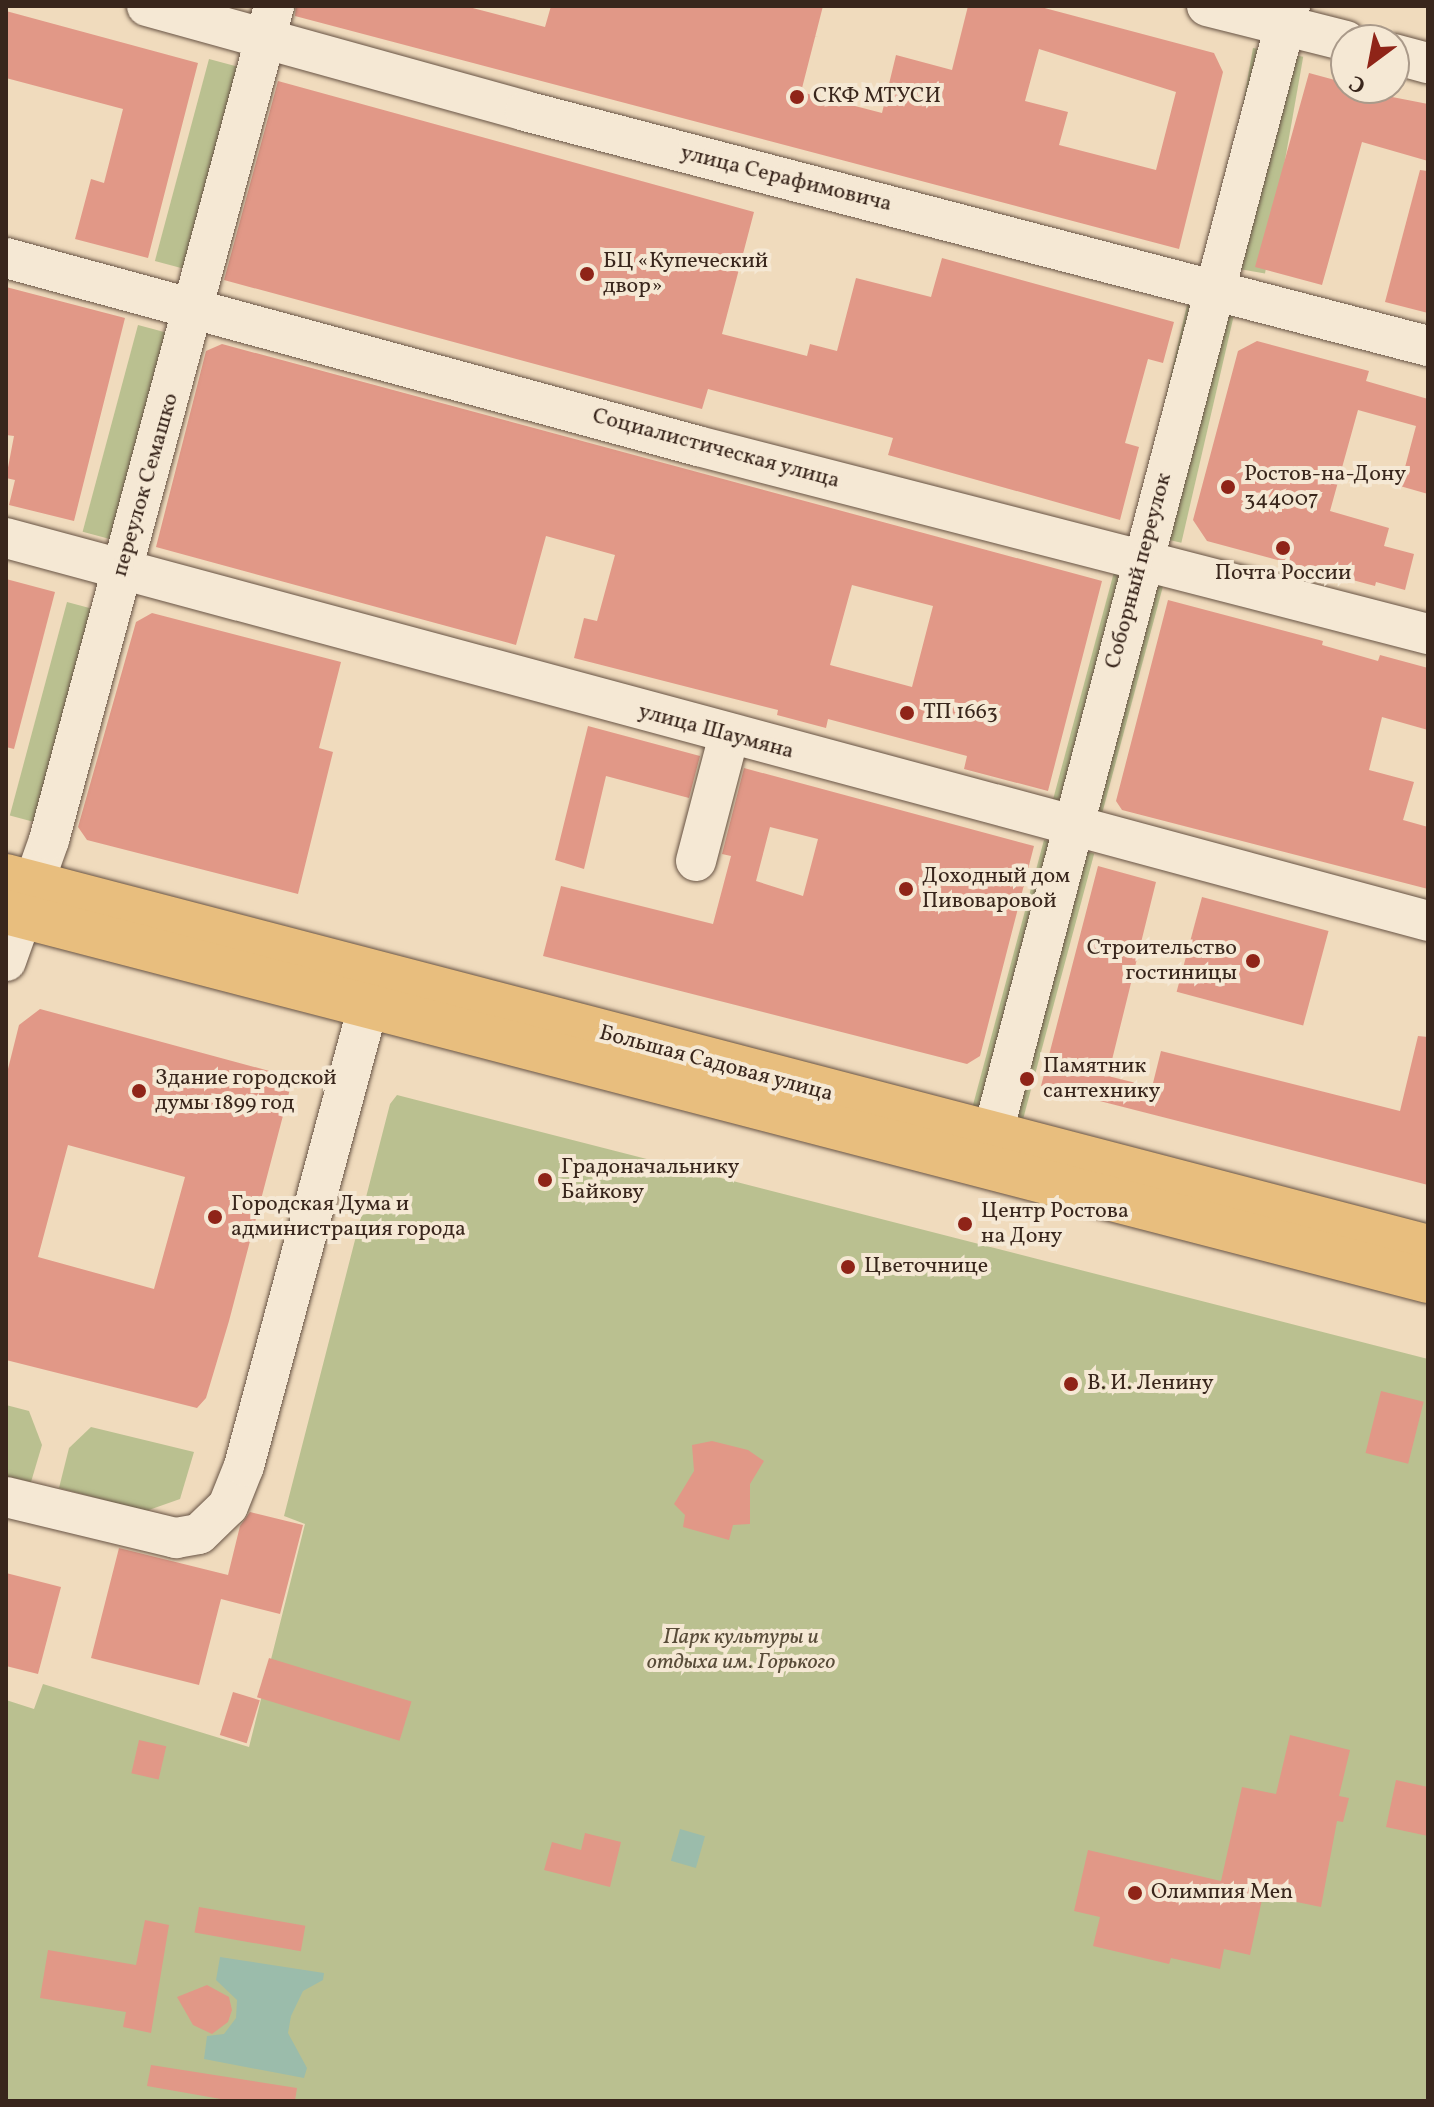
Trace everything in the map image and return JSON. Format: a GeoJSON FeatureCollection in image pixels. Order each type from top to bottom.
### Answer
{"type":"FeatureCollection","features":[{"type":"Feature","properties":{"kind":"main road","name":"Большая Садовая улица"},"geometry":{"type":"LineString","coordinates":[[17,897],[368,1006],[1428,1281]]}},
{"type":"Feature","properties":{"kind":"main road","name":"Большая Садовая улица"},"geometry":{"type":"LineString","coordinates":[[17,897],[992,1136],[1428,1247]]}},
{"type":"Feature","properties":{"kind":"street","name":"улица Серафимовича"},"geometry":{"type":"LineString","coordinates":[[147,6],[269,22],[540,115],[1428,346]]}},
{"type":"Feature","properties":{"kind":"street"},"geometry":{"type":"LineString","coordinates":[[1207,6],[1287,16],[1330,25]]}},
{"type":"Feature","properties":{"kind":"street","name":"Соборный переулок"},"geometry":{"type":"LineString","coordinates":[[992,1136],[1287,16]]}},
{"type":"Feature","properties":{"kind":"street","name":"переулок Семашко"},"geometry":{"type":"LineString","coordinates":[[6,961],[17,897],[123,568],[269,22]]}},
{"type":"Feature","properties":{"kind":"street","name":"Социалистическая улица"},"geometry":{"type":"LineString","coordinates":[[6,258],[1141,561],[1428,634]]}},
{"type":"Feature","properties":{"kind":"street","name":"улица Шаумяна"},"geometry":{"type":"LineString","coordinates":[[6,538],[1071,828],[1428,921]]}},
{"type":"Feature","properties":{"kind":"street"},"geometry":{"type":"LineString","coordinates":[[696,861],[729,735]]}},
{"type":"Feature","properties":{"kind":"street"},"geometry":{"type":"LineString","coordinates":[[6,1497],[176,1538],[199,1534],[228,1506],[244,1466],[368,1006]]}},
{"type":"Feature","properties":{"kind":"green space"},"geometry":{"type":"Polygon","coordinates":[[[1253,48],[1303,57],[1265,274],[1215,265],[1253,48]]]}},
{"type":"Feature","properties":{"kind":"green space"},"geometry":{"type":"Polygon","coordinates":[[[209,59],[238,67],[184,269],[155,261],[209,59]]]}},
{"type":"Feature","properties":{"kind":"green space"},"geometry":{"type":"Polygon","coordinates":[[[1187,305],[1234,316],[1181,543],[1135,532],[1187,305]]]}},
{"type":"Feature","properties":{"kind":"green space"},"geometry":{"type":"Polygon","coordinates":[[[138,325],[168,333],[113,540],[83,532],[138,325]]]}},
{"type":"Feature","properties":{"kind":"green space"},"geometry":{"type":"Polygon","coordinates":[[[1114,572],[1163,585],[1101,817],[1052,804],[1114,572]]]}},
{"type":"Feature","properties":{"kind":"green space"},"geometry":{"type":"Polygon","coordinates":[[[67,602],[97,610],[40,823],[10,815],[67,602]]]}},
{"type":"Feature","properties":{"kind":"green space"},"geometry":{"type":"Polygon","coordinates":[[[1044,840],[1094,853],[1021,1125],[971,1111],[1044,840]]]}},
{"type":"Feature","properties":{"kind":"green space","name":"Парк культуры и отдыха им. Горького"},"geometry":{"type":"Polygon","coordinates":[[[397,1095],[1428,1359],[1428,2101],[6,2101],[6,1700],[34,1709],[43,1684],[249,1747],[305,1524],[284,1516],[390,1104],[397,1095]]]}},
{"type":"Feature","properties":{"kind":"green space"},"geometry":{"type":"Polygon","coordinates":[[[6,1405],[29,1411],[42,1445],[31,1482],[6,1476],[6,1405]]]}},
{"type":"Feature","properties":{"kind":"green space"},"geometry":{"type":"Polygon","coordinates":[[[91,1427],[194,1452],[180,1499],[146,1511],[59,1488],[69,1448],[91,1427]]]}},
{"type":"Feature","properties":{"kind":"shaded area"},"geometry":{"type":"Polygon","coordinates":[[[680,1829],[705,1836],[696,1868],[671,1861],[680,1829]]]}},
{"type":"Feature","properties":{"kind":"shaded area"},"geometry":{"type":"Polygon","coordinates":[[[220,1957],[324,1973],[323,1980],[303,1991],[291,2016],[288,2033],[307,2068],[304,2078],[204,2059],[207,2036],[224,2034],[236,2018],[237,2000],[216,1980],[220,1957]]]}},
{"type":"Feature","properties":{"kind":"building"},"geometry":{"type":"Polygon","coordinates":[[[296,6],[465,6],[545,27],[551,6],[823,6],[801,92],[882,113],[896,55],[952,70],[968,6],[1037,6],[1214,53],[1223,72],[1179,249],[295,16],[296,6]],[[1039,49],[1025,101],[1068,112],[1059,145],[1156,170],[1176,92],[1039,49]]]}},
{"type":"Feature","properties":{"kind":"building"},"geometry":{"type":"Polygon","coordinates":[[[6,11],[198,63],[148,258],[75,239],[91,179],[104,183],[123,109],[6,78],[6,11]]]}},
{"type":"Feature","properties":{"kind":"building"},"geometry":{"type":"Polygon","coordinates":[[[1309,73],[1330,79],[1330,104],[1410,104],[1410,100],[1428,104],[1428,161],[1362,142],[1322,285],[1255,267],[1309,73]]]}},
{"type":"Feature","properties":{"kind":"building"},"geometry":{"type":"Polygon","coordinates":[[[278,81],[754,212],[722,334],[807,356],[810,344],[837,351],[856,278],[931,297],[942,258],[1174,322],[1163,363],[1148,359],[1125,443],[1139,447],[1120,520],[888,455],[893,438],[708,389],[702,409],[224,280],[278,81]]]}},
{"type":"Feature","properties":{"kind":"building"},"geometry":{"type":"Polygon","coordinates":[[[1420,170],[1428,171],[1428,313],[1385,302],[1420,170]]]}},
{"type":"Feature","properties":{"kind":"building"},"geometry":{"type":"Polygon","coordinates":[[[6,287],[125,318],[74,521],[9,505],[15,480],[6,478],[14,436],[6,435],[6,287]]]}},
{"type":"Feature","properties":{"kind":"building"},"geometry":{"type":"Polygon","coordinates":[[[1257,341],[1369,371],[1366,381],[1428,399],[1428,494],[1400,486],[1416,426],[1358,410],[1330,511],[1389,528],[1384,546],[1414,554],[1405,590],[1376,582],[1375,586],[1207,541],[1193,520],[1238,351],[1257,341]]]}},
{"type":"Feature","properties":{"kind":"building"},"geometry":{"type":"Polygon","coordinates":[[[222,344],[1102,581],[1048,791],[964,769],[967,756],[828,719],[826,728],[777,715],[778,710],[574,658],[584,618],[597,621],[615,555],[546,536],[516,645],[156,547],[206,351],[222,344]],[[852,585],[830,665],[912,687],[933,606],[852,585]]]}},
{"type":"Feature","properties":{"kind":"building"},"geometry":{"type":"Polygon","coordinates":[[[6,579],[55,592],[14,749],[6,747],[6,579]]]}},
{"type":"Feature","properties":{"kind":"building"},"geometry":{"type":"Polygon","coordinates":[[[1168,600],[1323,641],[1322,645],[1378,661],[1380,655],[1428,668],[1428,730],[1382,717],[1369,770],[1414,782],[1403,820],[1428,827],[1428,889],[1122,810],[1116,801],[1168,600]]]}},
{"type":"Feature","properties":{"kind":"building"},"geometry":{"type":"Polygon","coordinates":[[[152,613],[341,662],[319,748],[333,752],[298,894],[87,840],[78,827],[136,622],[152,613]]]}},
{"type":"Feature","properties":{"kind":"building"},"geometry":{"type":"Polygon","coordinates":[[[588,726],[700,756],[689,798],[606,776],[584,869],[555,860],[588,726]]]}},
{"type":"Feature","properties":{"kind":"building"},"geometry":{"type":"Polygon","coordinates":[[[744,768],[1034,846],[980,1056],[967,1064],[543,956],[561,886],[713,924],[731,856],[722,854],[744,768]],[[770,827],[756,881],[803,896],[818,839],[770,827]]]}},
{"type":"Feature","properties":{"kind":"building"},"geometry":{"type":"Polygon","coordinates":[[[1098,866],[1156,882],[1108,1076],[1152,1087],[1161,1051],[1400,1111],[1418,1036],[1428,1037],[1428,1185],[1041,1086],[1098,866]]]}},
{"type":"Feature","properties":{"kind":"building","name":"Строительство гостиницы"},"geometry":{"type":"Polygon","coordinates":[[[1202,897],[1329,931],[1303,1026],[1177,992],[1202,897]]]}},
{"type":"Feature","properties":{"kind":"building","name":"Городская Дума и администрация города"},"geometry":{"type":"Polygon","coordinates":[[[40,1009],[273,1072],[290,1089],[229,1321],[206,1398],[197,1408],[6,1360],[6,1077],[19,1025],[40,1009]],[[68,1145],[38,1257],[154,1289],[185,1177],[68,1145]]]}},
{"type":"Feature","properties":{"kind":"building"},"geometry":{"type":"Polygon","coordinates":[[[1381,1391],[1424,1402],[1408,1464],[1366,1453],[1381,1391]]]}},
{"type":"Feature","properties":{"kind":"building"},"geometry":{"type":"Polygon","coordinates":[[[712,1441],[748,1450],[764,1461],[750,1484],[750,1524],[733,1525],[729,1540],[683,1527],[685,1515],[674,1504],[694,1471],[692,1445],[712,1441]]]}},
{"type":"Feature","properties":{"kind":"building"},"geometry":{"type":"Polygon","coordinates":[[[250,1512],[303,1525],[280,1614],[221,1599],[199,1685],[91,1658],[119,1548],[228,1575],[240,1526],[250,1512]]]}},
{"type":"Feature","properties":{"kind":"building"},"geometry":{"type":"Polygon","coordinates":[[[6,1573],[61,1587],[38,1674],[6,1666],[6,1573]]]}},
{"type":"Feature","properties":{"kind":"building"},"geometry":{"type":"Polygon","coordinates":[[[269,1658],[411,1702],[400,1741],[257,1697],[269,1658]]]}},
{"type":"Feature","properties":{"kind":"building"},"geometry":{"type":"Polygon","coordinates":[[[233,1692],[260,1700],[247,1743],[220,1735],[233,1692]]]}},
{"type":"Feature","properties":{"kind":"building"},"geometry":{"type":"Polygon","coordinates":[[[1290,1735],[1350,1750],[1339,1796],[1349,1798],[1343,1822],[1337,1821],[1321,1907],[1263,1895],[1250,1955],[1224,1949],[1220,1969],[1171,1958],[1169,1964],[1093,1946],[1100,1917],[1074,1911],[1088,1850],[1221,1881],[1242,1787],[1276,1794],[1290,1735]]]}},
{"type":"Feature","properties":{"kind":"building"},"geometry":{"type":"Polygon","coordinates":[[[139,1740],[166,1746],[159,1779],[131,1773],[139,1740]]]}},
{"type":"Feature","properties":{"kind":"building"},"geometry":{"type":"Polygon","coordinates":[[[1396,1780],[1428,1787],[1428,1836],[1386,1827],[1396,1780]]]}},
{"type":"Feature","properties":{"kind":"building"},"geometry":{"type":"Polygon","coordinates":[[[585,1833],[621,1842],[610,1887],[544,1870],[552,1842],[581,1850],[585,1833]]]}},
{"type":"Feature","properties":{"kind":"building"},"geometry":{"type":"Polygon","coordinates":[[[199,1907],[305,1926],[301,1951],[194,1933],[199,1907]]]}},
{"type":"Feature","properties":{"kind":"building"},"geometry":{"type":"Polygon","coordinates":[[[145,1920],[169,1925],[151,2033],[123,2027],[126,2012],[40,1998],[48,1950],[136,1965],[145,1920]]]}},
{"type":"Feature","properties":{"kind":"building"},"geometry":{"type":"Polygon","coordinates":[[[207,1985],[229,1997],[232,2010],[228,2022],[212,2034],[193,2025],[177,1997],[207,1985]]]}},
{"type":"Feature","properties":{"kind":"building"},"geometry":{"type":"Polygon","coordinates":[[[151,2065],[297,2088],[295,2101],[232,2101],[147,2086],[151,2065]]]}},
{"type":"Feature","properties":{"kind":"place","name":"СКФ МТУСИ"},"geometry":{"type":"Point","coordinates":[797,97]}},
{"type":"Feature","properties":{"kind":"place","name":"БЦ «Купеческий двор»"},"geometry":{"type":"Point","coordinates":[587,274]}},
{"type":"Feature","properties":{"kind":"place","name":"Ростов-на-Дону 344007"},"geometry":{"type":"Point","coordinates":[1228,487]}},
{"type":"Feature","properties":{"kind":"place","name":"Почта России"},"geometry":{"type":"Point","coordinates":[1283,548]}},
{"type":"Feature","properties":{"kind":"place","name":"ТП 1663"},"geometry":{"type":"Point","coordinates":[907,713]}},
{"type":"Feature","properties":{"kind":"place","name":"Доходный дом Пивоваровой"},"geometry":{"type":"Point","coordinates":[906,889]}},
{"type":"Feature","properties":{"kind":"place","name":"Строительство гостиницы"},"geometry":{"type":"Point","coordinates":[1253,961]}},
{"type":"Feature","properties":{"kind":"place","name":"Памятник сантехнику"},"geometry":{"type":"Point","coordinates":[1027,1079]}},
{"type":"Feature","properties":{"kind":"place","name":"Здание городской думы 1899 год"},"geometry":{"type":"Point","coordinates":[139,1091]}},
{"type":"Feature","properties":{"kind":"place","name":"Градоначальнику Байкову"},"geometry":{"type":"Point","coordinates":[545,1180]}},
{"type":"Feature","properties":{"kind":"place","name":"Городская Дума и администрация города"},"geometry":{"type":"Point","coordinates":[215,1217]}},
{"type":"Feature","properties":{"kind":"place","name":"Центр Ростова на Дону"},"geometry":{"type":"Point","coordinates":[965,1224]}},
{"type":"Feature","properties":{"kind":"place","name":"Цветочнице"},"geometry":{"type":"Point","coordinates":[848,1267]}},
{"type":"Feature","properties":{"kind":"place","name":"В. И. Ленину"},"geometry":{"type":"Point","coordinates":[1071,1384]}},
{"type":"Feature","properties":{"kind":"place","name":"Олимпия Men"},"geometry":{"type":"Point","coordinates":[1135,1893]}}]}
